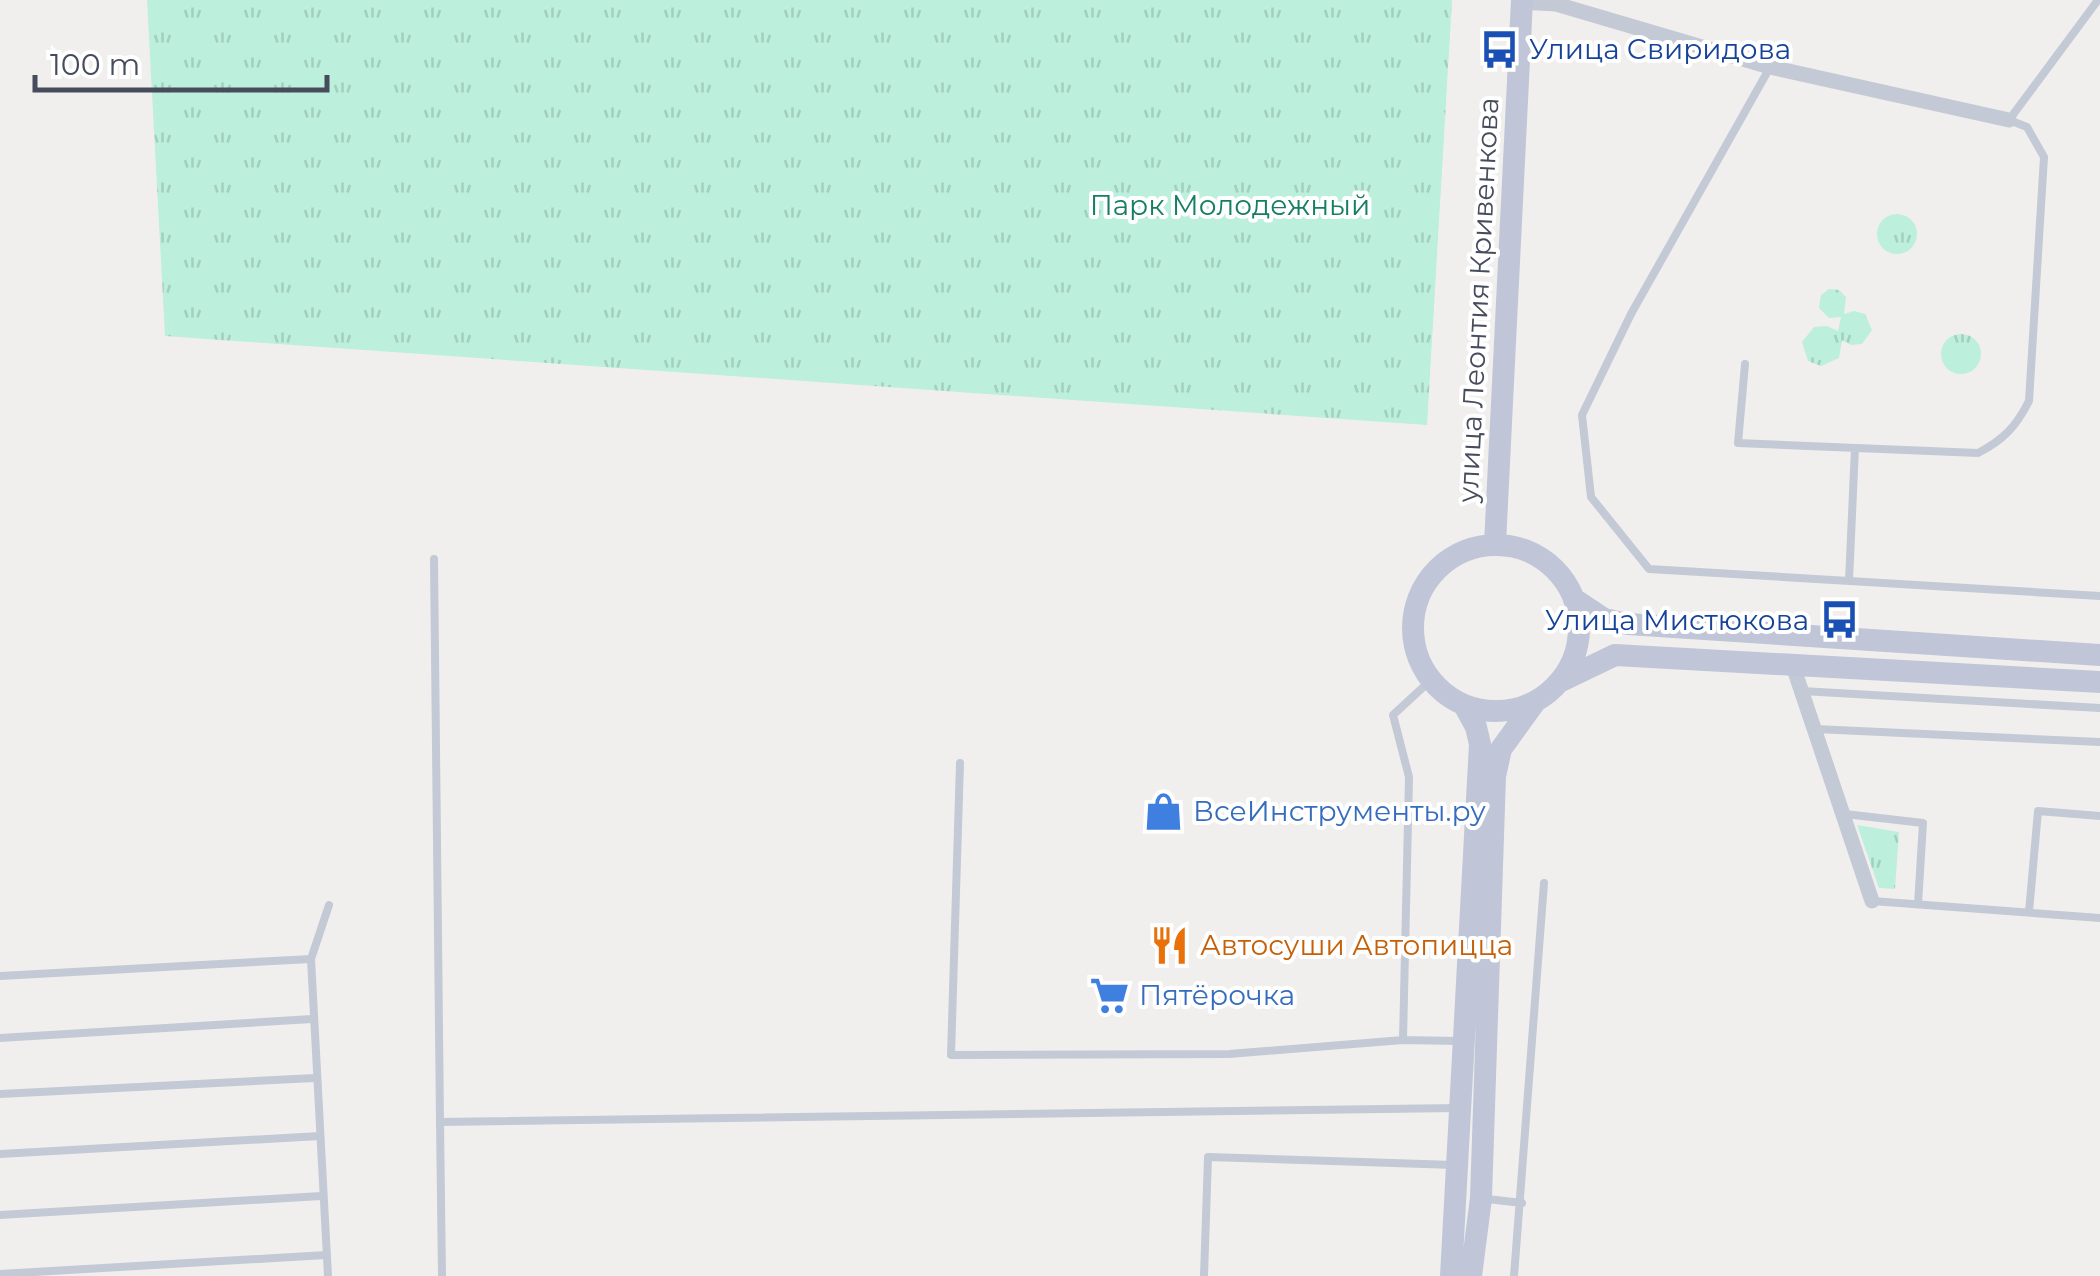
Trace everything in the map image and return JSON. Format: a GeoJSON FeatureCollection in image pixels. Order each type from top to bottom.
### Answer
{"type":"FeatureCollection","features":[{"type":"Feature","properties":{"kind":"street"},"geometry":{"type":"LineString","coordinates":[[1522,1],[1556,4],[1770,67],[2009,120]]}},
{"type":"Feature","properties":{"kind":"street","name":"улица Леонтия Кривенкова"},"geometry":{"type":"LineString","coordinates":[[1495,544],[1522,1]]}},
{"type":"Feature","properties":{"kind":"street"},"geometry":{"type":"LineString","coordinates":[[1536,702],[1510,711],[1487,713],[1464,705],[1440,690],[1419,660],[1412,631],[1418,599],[1438,567],[1468,549],[1495,544],[1517,546],[1540,556],[1565,580],[1577,601],[1604,619],[1628,624],[2100,655]]}},
{"type":"Feature","properties":{"kind":"street"},"geometry":{"type":"LineString","coordinates":[[1560,682],[1575,648],[1577,601]]}},
{"type":"Feature","properties":{"kind":"street"},"geometry":{"type":"LineString","coordinates":[[1471,1276],[1481,1198],[1495,776],[1501,750],[1536,702],[1560,682],[1615,656],[2100,682]]}},
{"type":"Feature","properties":{"kind":"street"},"geometry":{"type":"LineString","coordinates":[[1792,663],[1872,900]]}},
{"type":"Feature","properties":{"kind":"street"},"geometry":{"type":"LineString","coordinates":[[1451,1276],[1480,744],[1464,705]]}},
{"type":"Feature","properties":{"kind":"lane"},"geometry":{"type":"LineString","coordinates":[[1746,364],[1738,444],[1978,453],[2002,441],[2019,422],[2028,401],[2044,157],[2027,127],[2009,120],[2098,0]]}},
{"type":"Feature","properties":{"kind":"lane"},"geometry":{"type":"LineString","coordinates":[[1770,67],[1631,314],[1582,415],[1591,497],[1649,569],[2100,596]]}},
{"type":"Feature","properties":{"kind":"lane"},"geometry":{"type":"LineString","coordinates":[[1849,581],[1854,448]]}},
{"type":"Feature","properties":{"kind":"lane"},"geometry":{"type":"LineString","coordinates":[[434,559],[442,1276]]}},
{"type":"Feature","properties":{"kind":"lane"},"geometry":{"type":"LineString","coordinates":[[1403,1040],[1409,777],[1393,714],[1432,679]]}},
{"type":"Feature","properties":{"kind":"lane"},"geometry":{"type":"LineString","coordinates":[[1802,691],[2100,708]]}},
{"type":"Feature","properties":{"kind":"lane"},"geometry":{"type":"LineString","coordinates":[[1815,729],[2100,742]]}},
{"type":"Feature","properties":{"kind":"lane"},"geometry":{"type":"LineString","coordinates":[[960,763],[950,1055],[1229,1054],[1403,1040],[1466,1041]]}},
{"type":"Feature","properties":{"kind":"lane"},"geometry":{"type":"LineString","coordinates":[[2030,912],[2038,810],[2100,816]]}},
{"type":"Feature","properties":{"kind":"lane"},"geometry":{"type":"LineString","coordinates":[[1843,813],[1923,823],[1918,904]]}},
{"type":"Feature","properties":{"kind":"lane"},"geometry":{"type":"LineString","coordinates":[[1514,1276],[1544,884]]}},
{"type":"Feature","properties":{"kind":"lane"},"geometry":{"type":"LineString","coordinates":[[1872,900],[2100,918]]}},
{"type":"Feature","properties":{"kind":"lane"},"geometry":{"type":"LineString","coordinates":[[328,1276],[311,959],[330,906]]}},
{"type":"Feature","properties":{"kind":"lane"},"geometry":{"type":"LineString","coordinates":[[0,976],[311,959]]}},
{"type":"Feature","properties":{"kind":"lane"},"geometry":{"type":"LineString","coordinates":[[0,1038],[312,1019]]}},
{"type":"Feature","properties":{"kind":"lane"},"geometry":{"type":"LineString","coordinates":[[0,1094],[316,1078]]}},
{"type":"Feature","properties":{"kind":"lane"},"geometry":{"type":"LineString","coordinates":[[440,1122],[1462,1108]]}},
{"type":"Feature","properties":{"kind":"lane"},"geometry":{"type":"LineString","coordinates":[[0,1154],[320,1136]]}},
{"type":"Feature","properties":{"kind":"lane"},"geometry":{"type":"LineString","coordinates":[[1204,1276],[1208,1157],[1459,1166]]}},
{"type":"Feature","properties":{"kind":"lane"},"geometry":{"type":"LineString","coordinates":[[0,1214],[321,1196]]}},
{"type":"Feature","properties":{"kind":"lane"},"geometry":{"type":"LineString","coordinates":[[1481,1198],[1522,1204]]}},
{"type":"Feature","properties":{"kind":"lane"},"geometry":{"type":"LineString","coordinates":[[0,1274],[326,1255]]}},
{"type":"Feature","properties":{"kind":"green space","name":"Парк Молодежный"},"geometry":{"type":"Polygon","coordinates":[[[147,0],[1452,0],[1427,425],[165,336],[147,0]]]}},
{"type":"Feature","properties":{"kind":"green space"},"geometry":{"type":"Polygon","coordinates":[[[1897,214],[1911,220],[1917,234],[1911,248],[1897,254],[1883,248],[1877,234],[1883,220],[1897,214]]]}},
{"type":"Feature","properties":{"kind":"green space"},"geometry":{"type":"Polygon","coordinates":[[[1829,289],[1839,290],[1846,297],[1844,314],[1865,314],[1872,330],[1862,344],[1851,345],[1842,340],[1839,358],[1821,366],[1808,361],[1802,342],[1814,327],[1827,326],[1838,331],[1841,317],[1829,318],[1819,308],[1821,295],[1829,289]]]}},
{"type":"Feature","properties":{"kind":"green space"},"geometry":{"type":"Polygon","coordinates":[[[1961,334],[1975,340],[1981,354],[1975,368],[1961,374],[1947,368],[1941,354],[1947,340],[1961,334]]]}},
{"type":"Feature","properties":{"kind":"green space"},"geometry":{"type":"Polygon","coordinates":[[[1857,825],[1899,832],[1895,889],[1879,888],[1857,825]]]}},
{"type":"Feature","properties":{"kind":"place","name":"Улица Свиридова"},"geometry":{"type":"Point","coordinates":[1499,49]}},
{"type":"Feature","properties":{"kind":"place","name":"Улица Мистюкова"},"geometry":{"type":"Point","coordinates":[1839,620]}},
{"type":"Feature","properties":{"kind":"place","name":"ВсеИнструменты.ру"},"geometry":{"type":"Point","coordinates":[1163,811]}},
{"type":"Feature","properties":{"kind":"place","name":"Автосуши Автопицца"},"geometry":{"type":"Point","coordinates":[1170,945]}},
{"type":"Feature","properties":{"kind":"place","name":"Пятёрочка"},"geometry":{"type":"Point","coordinates":[1109,995]}}]}
